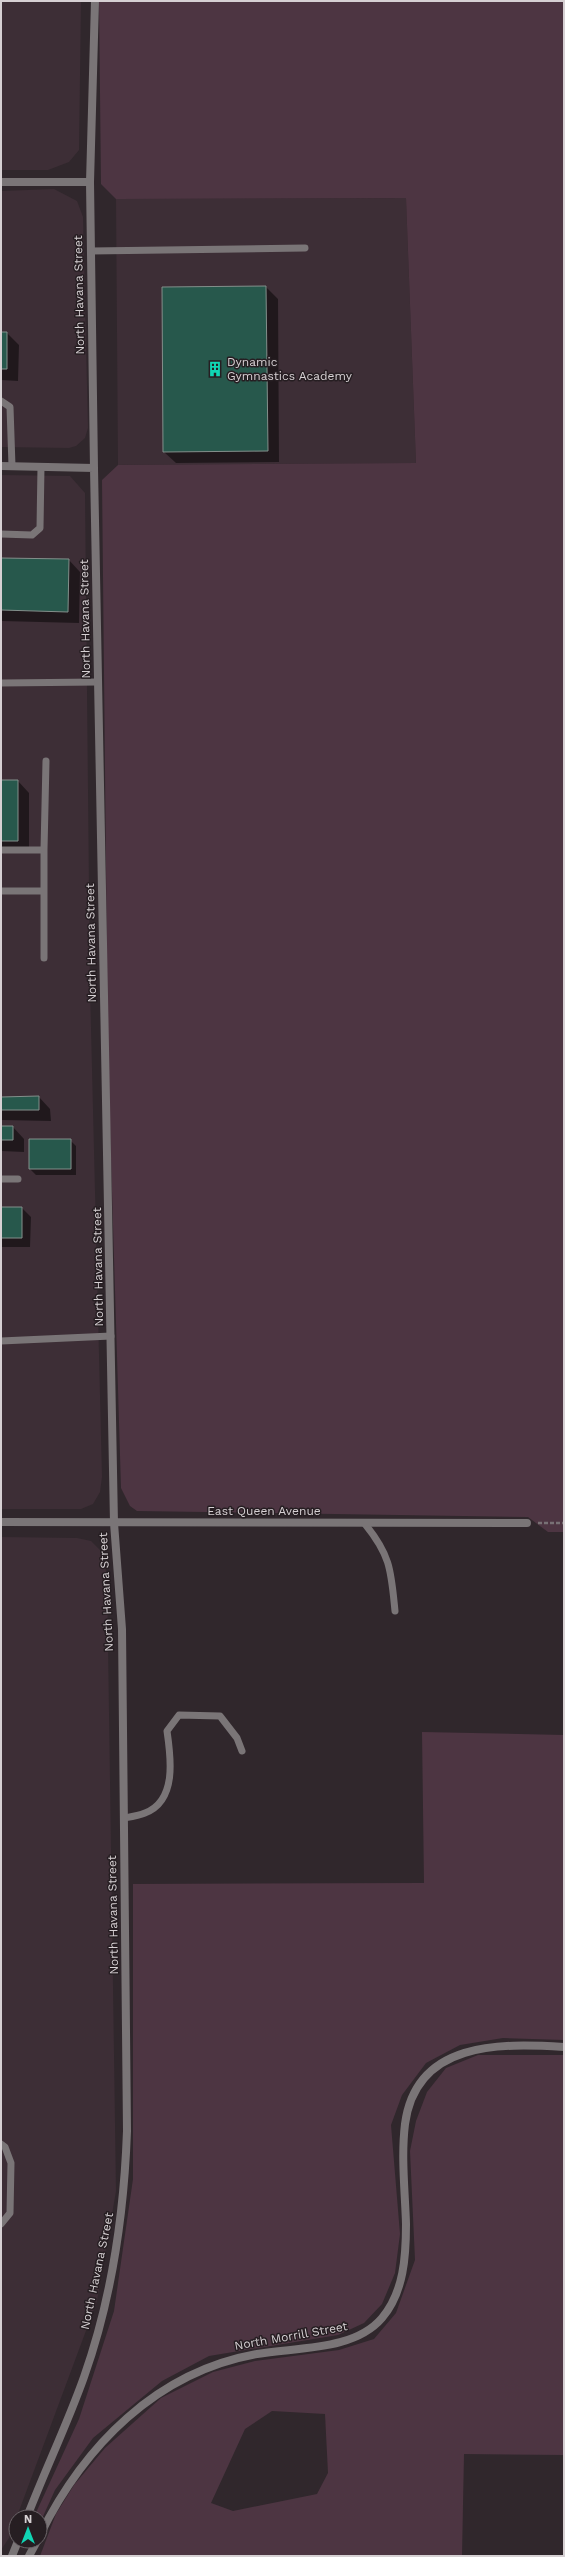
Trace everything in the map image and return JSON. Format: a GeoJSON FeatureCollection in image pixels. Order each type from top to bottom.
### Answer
{"type":"FeatureCollection","features":[{"type":"Feature","properties":{"kind":"street","name":"North Havana Street"},"geometry":{"type":"LineString","coordinates":[[30,2509],[84,2376],[105,2300],[122,2211],[128,2091],[122,1629],[114,1523],[94,468],[90,182],[95,1]]}},
{"type":"Feature","properties":{"kind":"street"},"geometry":{"type":"LineString","coordinates":[[1,182],[90,182]]}},
{"type":"Feature","properties":{"kind":"street"},"geometry":{"type":"LineString","coordinates":[[1,466],[94,468]]}},
{"type":"Feature","properties":{"kind":"street","name":"East Queen Avenue"},"geometry":{"type":"LineString","coordinates":[[1,1522],[365,1524],[526,1523]]}},
{"type":"Feature","properties":{"kind":"street","name":"North Morrill Street"},"geometry":{"type":"LineString","coordinates":[[48,2520],[62,2493],[96,2448],[125,2419],[168,2386],[211,2366],[233,2359],[339,2342],[358,2336],[371,2329],[381,2319],[398,2290],[403,2273],[406,2238],[405,2122],[416,2092],[431,2072],[450,2058],[475,2049],[504,2045],[564,2047]]}},
{"type":"Feature","properties":{"kind":"lane"},"geometry":{"type":"LineString","coordinates":[[91,250],[305,248]]}},
{"type":"Feature","properties":{"kind":"lane"},"geometry":{"type":"LineString","coordinates":[[1,401],[10,407],[12,466]]}},
{"type":"Feature","properties":{"kind":"lane"},"geometry":{"type":"LineString","coordinates":[[1,534],[32,535],[40,528],[41,467]]}},
{"type":"Feature","properties":{"kind":"lane"},"geometry":{"type":"LineString","coordinates":[[1,683],[98,682]]}},
{"type":"Feature","properties":{"kind":"lane"},"geometry":{"type":"LineString","coordinates":[[44,958],[46,761]]}},
{"type":"Feature","properties":{"kind":"lane"},"geometry":{"type":"LineString","coordinates":[[1,850],[44,850]]}},
{"type":"Feature","properties":{"kind":"lane"},"geometry":{"type":"LineString","coordinates":[[1,891],[44,891]]}},
{"type":"Feature","properties":{"kind":"lane"},"geometry":{"type":"LineString","coordinates":[[1,1179],[18,1179]]}},
{"type":"Feature","properties":{"kind":"lane"},"geometry":{"type":"LineString","coordinates":[[1,1341],[111,1336]]}},
{"type":"Feature","properties":{"kind":"lane"},"geometry":{"type":"LineString","coordinates":[[365,1524],[382,1544],[390,1566],[395,1611]]}},
{"type":"Feature","properties":{"kind":"lane"},"geometry":{"type":"LineString","coordinates":[[124,1818],[146,1813],[162,1799],[169,1786],[170,1772],[167,1731],[179,1715],[220,1716],[237,1738],[242,1751]]}},
{"type":"Feature","properties":{"kind":"lane"},"geometry":{"type":"LineString","coordinates":[[1,2144],[5,2147],[11,2163],[10,2213],[1,2224]]}},
{"type":"Feature","properties":{"kind":"path"},"geometry":{"type":"LineString","coordinates":[[526,1523],[564,1523]]}},
{"type":"Feature","properties":{"kind":"shaded area"},"geometry":{"type":"Polygon","coordinates":[[[1,1],[81,1],[79,150],[69,162],[48,170],[1,170],[1,1]]]}},
{"type":"Feature","properties":{"kind":"shaded area"},"geometry":{"type":"Polygon","coordinates":[[[99,1],[564,1],[564,1532],[548,1532],[528,1517],[137,1511],[130,1506],[121,1488],[108,1059],[102,480],[118,465],[416,463],[406,198],[116,199],[101,184],[99,1]]]}},
{"type":"Feature","properties":{"kind":"shaded area"},"geometry":{"type":"Polygon","coordinates":[[[54,189],[77,201],[83,217],[88,428],[85,438],[76,446],[69,448],[1,447],[1,191],[54,189]]]}},
{"type":"Feature","properties":{"kind":"shaded area"},"geometry":{"type":"Polygon","coordinates":[[[406,198],[416,463],[118,465],[116,199],[406,198]]]}},
{"type":"Feature","properties":{"kind":"shaded area"},"geometry":{"type":"Polygon","coordinates":[[[1,475],[70,476],[85,493],[90,987],[102,1477],[100,1492],[93,1504],[81,1509],[1,1509],[1,475]]]}},
{"type":"Feature","properties":{"kind":"shaded area"},"geometry":{"type":"Polygon","coordinates":[[[1,1537],[77,1538],[91,1541],[100,1550],[107,1575],[116,2191],[97,2301],[20,2509],[8,2509],[8,2540],[1,2550],[1,1537]]]}},
{"type":"Feature","properties":{"kind":"shaded area"},"geometry":{"type":"Polygon","coordinates":[[[422,1732],[564,1735],[564,2040],[503,2038],[460,2045],[426,2063],[402,2095],[391,2125],[400,2234],[395,2273],[382,2304],[364,2323],[338,2335],[209,2356],[162,2381],[93,2438],[55,2490],[46,2509],[38,2509],[79,2419],[114,2311],[133,2179],[133,1884],[424,1883],[422,1732]]]}},
{"type":"Feature","properties":{"kind":"shaded area"},"geometry":{"type":"Polygon","coordinates":[[[478,2055],[564,2055],[564,2455],[464,2454],[462,2556],[40,2556],[43,2549],[48,2549],[48,2535],[56,2514],[74,2485],[105,2448],[161,2398],[213,2372],[255,2361],[339,2350],[374,2339],[396,2313],[415,2260],[410,2151],[416,2121],[427,2092],[446,2068],[478,2055]],[[272,2411],[245,2429],[211,2503],[233,2511],[317,2494],[328,2473],[325,2414],[272,2411]]]}},
{"type":"Feature","properties":{"kind":"building","name":"Dynamic Gymnastics Academy"},"geometry":{"type":"Polygon","coordinates":[[[266,286],[268,451],[163,452],[162,287],[266,286]]]}},
{"type":"Feature","properties":{"kind":"building"},"geometry":{"type":"Polygon","coordinates":[[[1,332],[7,332],[7,369],[1,369],[1,332]]]}},
{"type":"Feature","properties":{"kind":"building"},"geometry":{"type":"Polygon","coordinates":[[[1,558],[69,559],[68,612],[1,610],[1,558]]]}},
{"type":"Feature","properties":{"kind":"building"},"geometry":{"type":"Polygon","coordinates":[[[1,780],[18,780],[18,841],[1,841],[1,780]]]}},
{"type":"Feature","properties":{"kind":"building"},"geometry":{"type":"Polygon","coordinates":[[[39,1096],[39,1110],[1,1110],[1,1097],[39,1096]]]}},
{"type":"Feature","properties":{"kind":"building"},"geometry":{"type":"Polygon","coordinates":[[[1,1126],[13,1126],[13,1140],[1,1140],[1,1126]]]}},
{"type":"Feature","properties":{"kind":"building"},"geometry":{"type":"Polygon","coordinates":[[[29,1139],[71,1139],[71,1169],[29,1169],[29,1139]]]}},
{"type":"Feature","properties":{"kind":"building"},"geometry":{"type":"Polygon","coordinates":[[[1,1207],[22,1207],[22,1238],[1,1238],[1,1207]]]}},
{"type":"Feature","properties":{"kind":"place","name":"Dynamic Gymnastics Academy"},"geometry":{"type":"Point","coordinates":[215,369]}}]}
